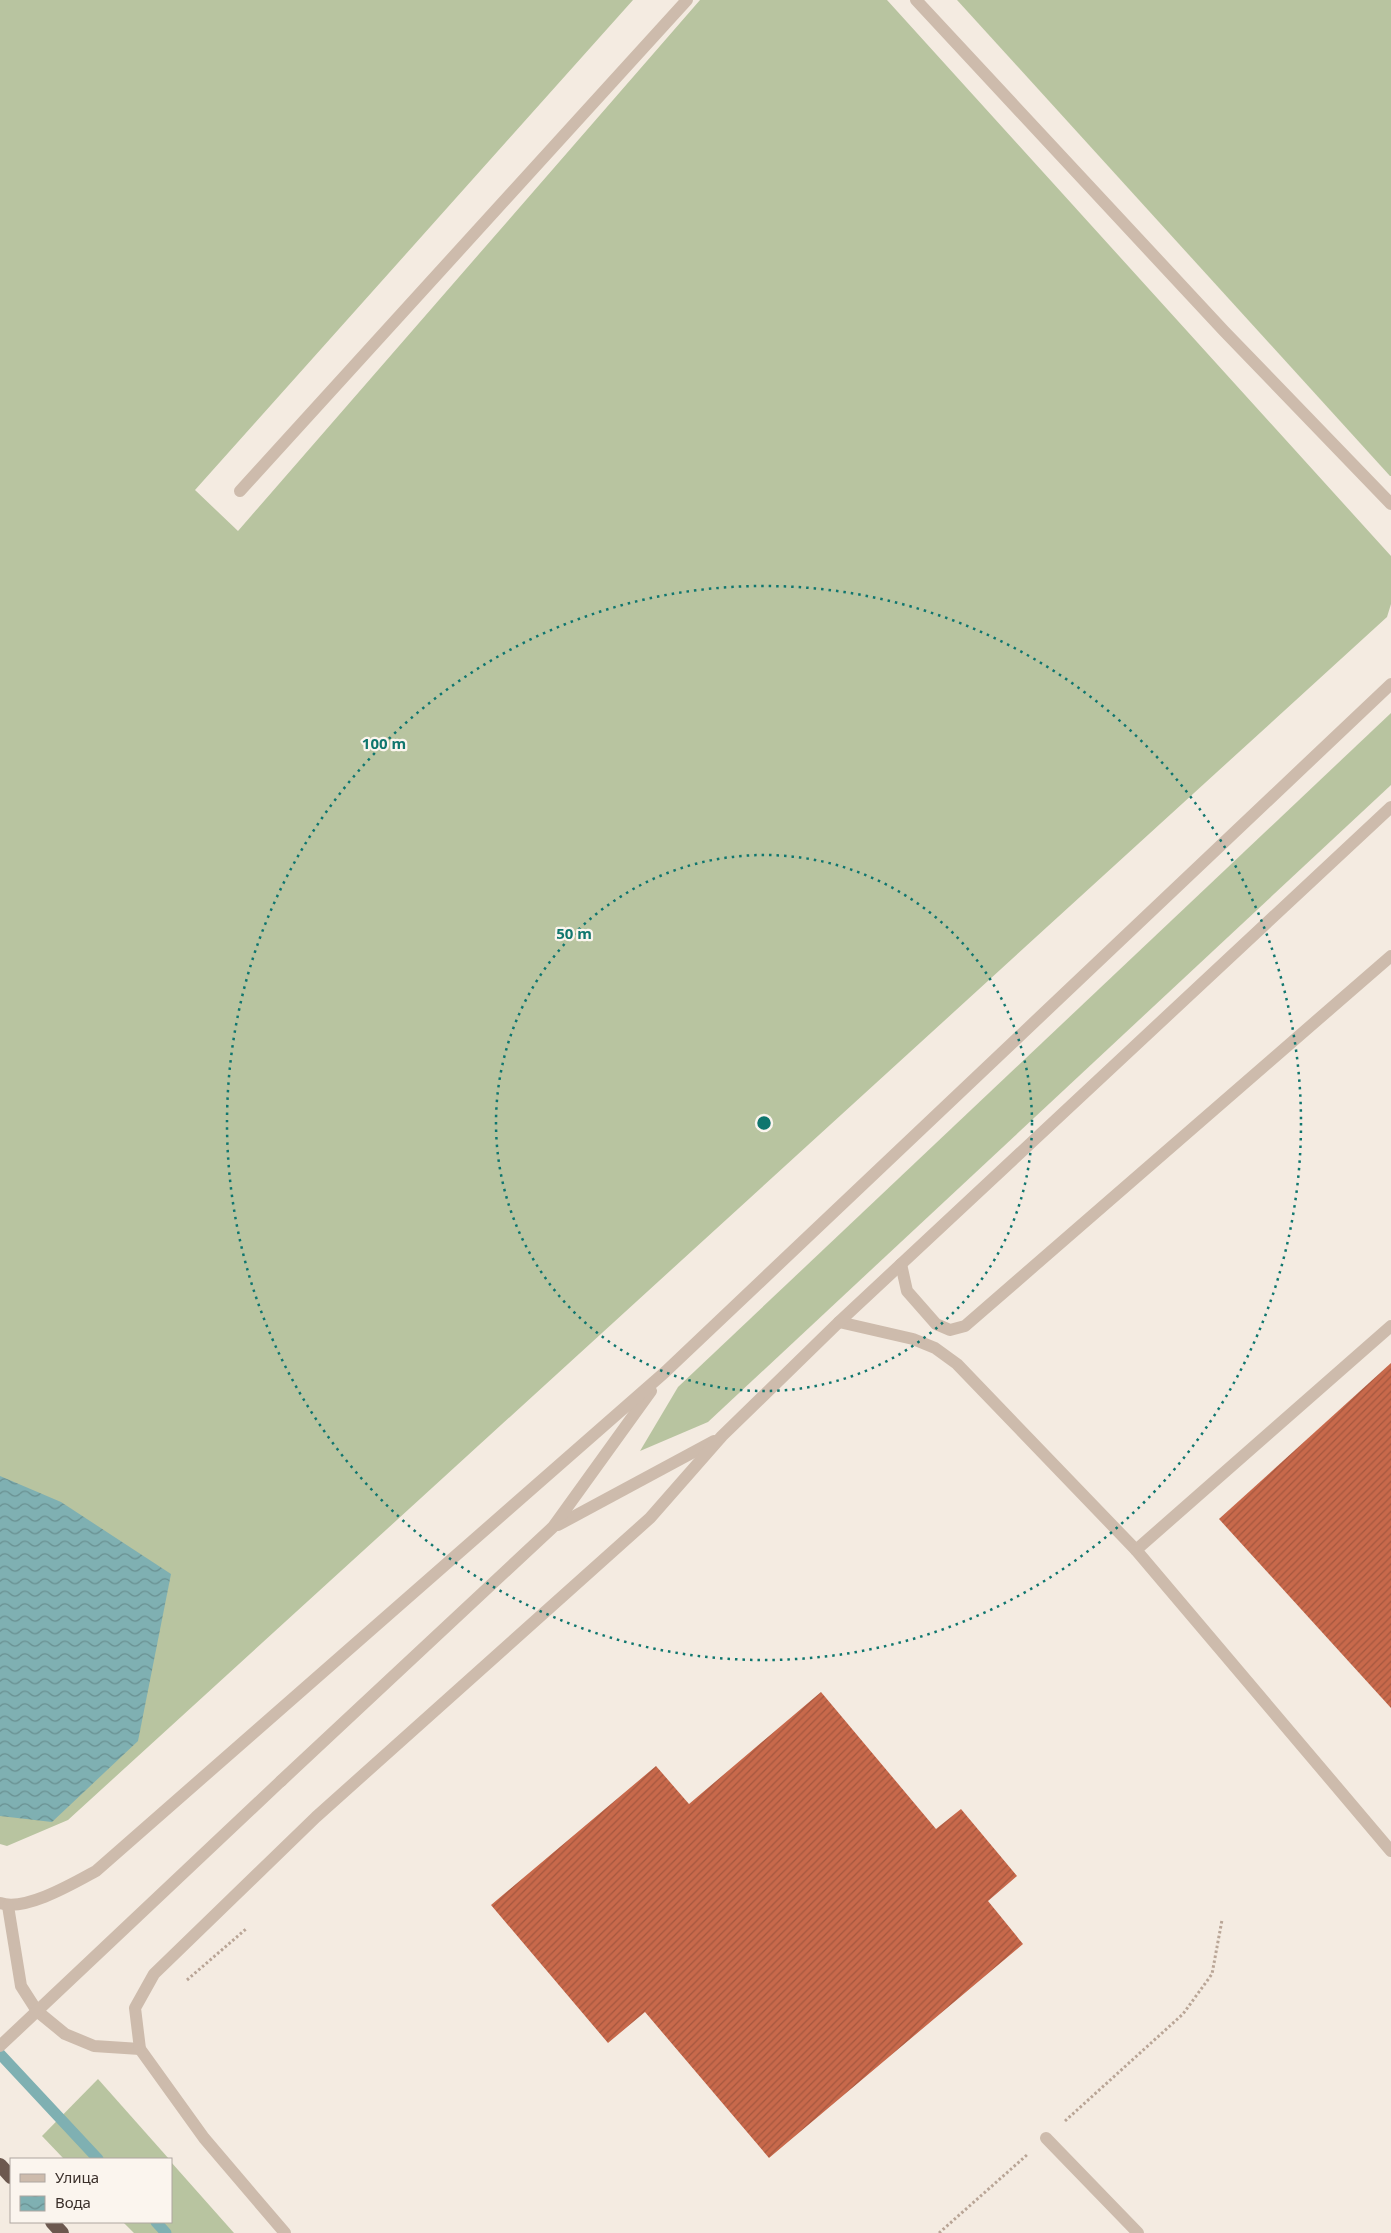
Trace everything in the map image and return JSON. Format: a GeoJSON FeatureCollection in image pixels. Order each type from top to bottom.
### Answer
{"type":"FeatureCollection","features":[{"type":"Feature","properties":{"kind":"highway"},"geometry":{"type":"LineString","coordinates":[[0,2165],[10,2176]]}},
{"type":"Feature","properties":{"kind":"highway"},"geometry":{"type":"LineString","coordinates":[[53,2223],[62,2233]]}},
{"type":"Feature","properties":{"kind":"street"},"geometry":{"type":"LineString","coordinates":[[240,491],[687,0]]}},
{"type":"Feature","properties":{"kind":"street"},"geometry":{"type":"LineString","coordinates":[[916,0],[1224,331],[1391,504]]}},
{"type":"Feature","properties":{"kind":"street"},"geometry":{"type":"LineString","coordinates":[[140,2049],[94,2046],[65,2034],[36,2011],[21,1986],[4,1904],[53,1894],[96,1871],[664,1373],[1391,684]]}},
{"type":"Feature","properties":{"kind":"street"},"geometry":{"type":"LineString","coordinates":[[286,2233],[204,2138],[140,2049],[135,2008],[154,1974],[316,1817],[650,1518],[722,1436],[839,1322],[1391,807]]}},
{"type":"Feature","properties":{"kind":"street"},"geometry":{"type":"LineString","coordinates":[[901,1264],[907,1291],[936,1324],[950,1330],[965,1326],[1391,956]]}},
{"type":"Feature","properties":{"kind":"street"},"geometry":{"type":"LineString","coordinates":[[839,1322],[913,1339],[935,1348],[957,1364],[1136,1550],[1391,1851]]}},
{"type":"Feature","properties":{"kind":"street"},"geometry":{"type":"LineString","coordinates":[[1136,1550],[1391,1326]]}},
{"type":"Feature","properties":{"kind":"street"},"geometry":{"type":"LineString","coordinates":[[0,2046],[553,1527],[664,1373]]}},
{"type":"Feature","properties":{"kind":"street"},"geometry":{"type":"LineString","coordinates":[[553,1527],[722,1436]]}},
{"type":"Feature","properties":{"kind":"street"},"geometry":{"type":"LineString","coordinates":[[1046,2138],[1138,2233]]}},
{"type":"Feature","properties":{"kind":"path"},"geometry":{"type":"LineString","coordinates":[[939,2233],[1183,2014],[1212,1974],[1222,1920]]}},
{"type":"Feature","properties":{"kind":"green space"},"geometry":{"type":"Polygon","coordinates":[[[0,0],[633,0],[195,490],[238,531],[700,0],[887,0],[1391,556],[1391,604],[1387,617],[68,1820],[7,1846],[0,1844],[0,0]]]}},
{"type":"Feature","properties":{"kind":"green space"},"geometry":{"type":"Polygon","coordinates":[[[957,0],[1391,0],[1391,476],[1390,476],[957,0]]]}},
{"type":"Feature","properties":{"kind":"green space"},"geometry":{"type":"Polygon","coordinates":[[[1391,713],[1391,785],[708,1422],[640,1451],[678,1387],[1391,713]]]}},
{"type":"Feature","properties":{"kind":"green space"},"geometry":{"type":"Polygon","coordinates":[[[98,2079],[168,2158],[63,2158],[42,2136],[98,2079]]]}},
{"type":"Feature","properties":{"kind":"green space"},"geometry":{"type":"Polygon","coordinates":[[[172,2163],[234,2233],[134,2233],[124,2223],[172,2223],[172,2163]]]}},
{"type":"Feature","properties":{"kind":"water"},"geometry":{"type":"Polygon","coordinates":[[[0,1476],[61,1502],[171,1574],[138,1741],[52,1822],[0,1816],[0,1476]]]}},
{"type":"Feature","properties":{"kind":"building"},"geometry":{"type":"Polygon","coordinates":[[[1391,1363],[1391,1708],[1219,1519],[1391,1363]]]}},
{"type":"Feature","properties":{"kind":"building"},"geometry":{"type":"Polygon","coordinates":[[[821,1692],[936,1829],[961,1809],[1017,1876],[988,1901],[1023,1944],[769,2158],[645,2012],[608,2043],[491,1905],[656,1766],[689,1804],[821,1692]]]}},
{"type":"Feature","properties":{"kind":"waterway"},"geometry":{"type":"LineString","coordinates":[[0,2054],[97,2158]]}},
{"type":"Feature","properties":{"kind":"waterway"},"geometry":{"type":"LineString","coordinates":[[157,2223],[166,2233]]}}]}
